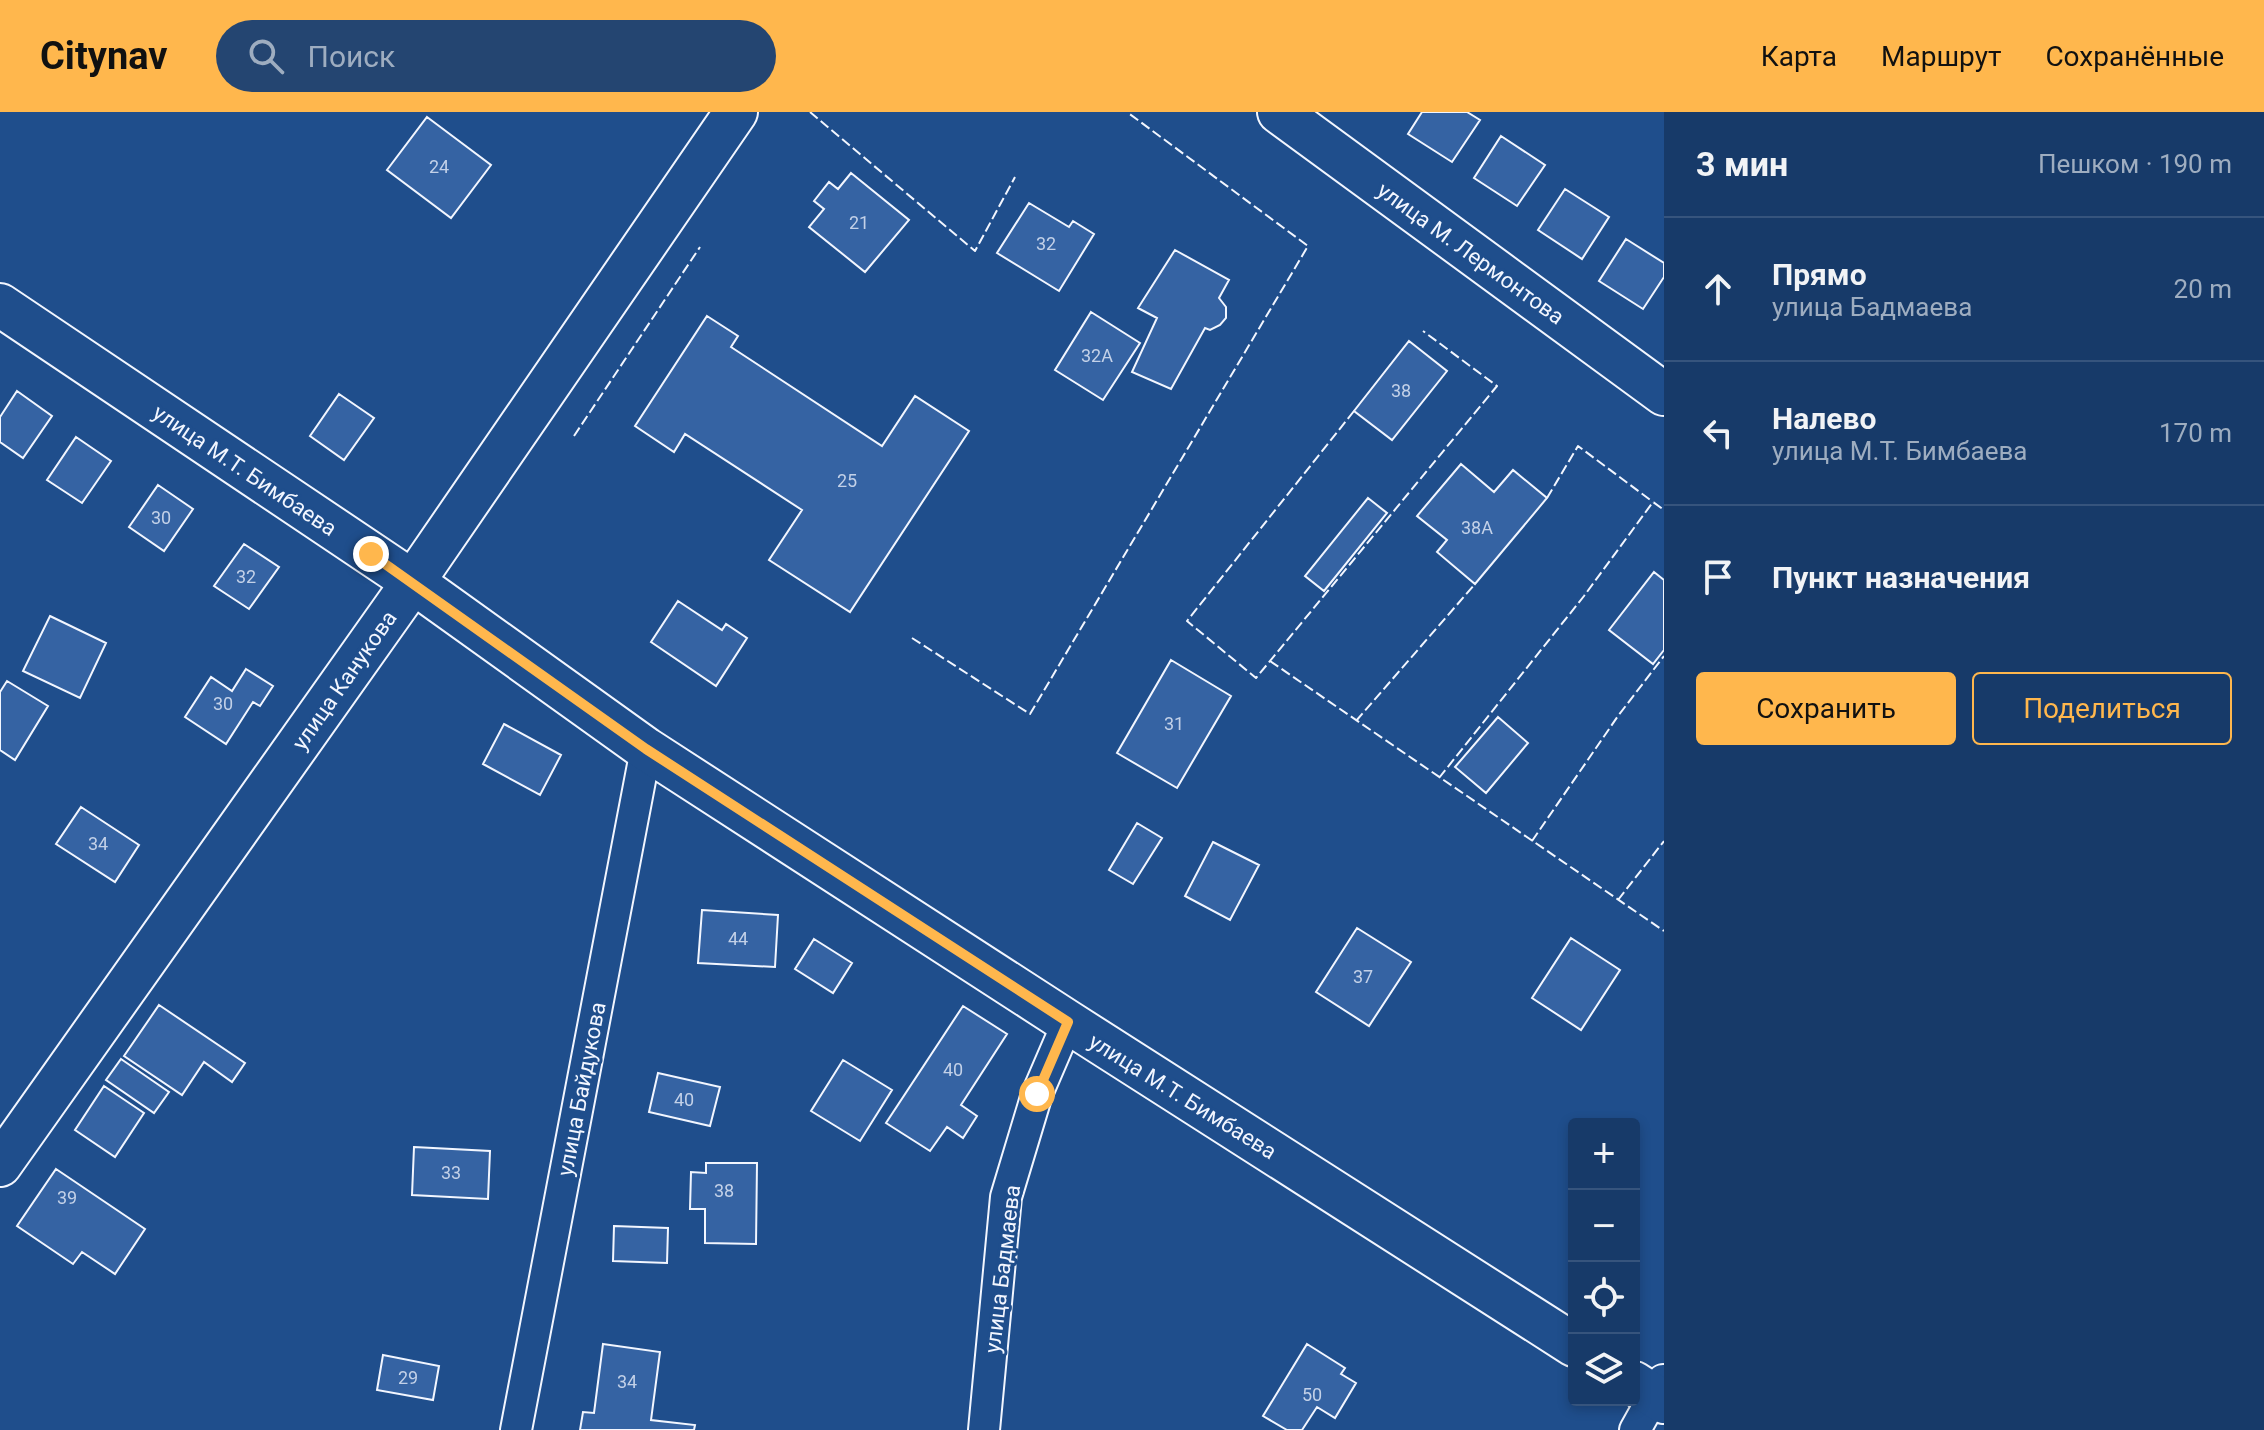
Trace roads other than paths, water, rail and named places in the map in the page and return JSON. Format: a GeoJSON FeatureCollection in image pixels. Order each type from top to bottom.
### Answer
{"type":"FeatureCollection","features":[{"type":"Feature","properties":{"kind":"main road","name":"улица Канукова"},"geometry":{"type":"LineString","coordinates":[[0,1165],[413,582],[736,112]]}},
{"type":"Feature","properties":{"kind":"main road","name":"улица М. Лермонтова"},"geometry":{"type":"LineString","coordinates":[[1279,112],[1664,394]]}},
{"type":"Feature","properties":{"kind":"main road","name":"улица М.Т. Бимбаева"},"geometry":{"type":"LineString","coordinates":[[0,305],[413,582],[646,749],[1568,1341]]}},
{"type":"Feature","properties":{"kind":"street","name":"улица Байдукова"},"geometry":{"type":"LineString","coordinates":[[516,1430],[646,749]]}},
{"type":"Feature","properties":{"kind":"street","name":"улица Бадмаева"},"geometry":{"type":"LineString","coordinates":[[984,1430],[1006,1197],[1037,1094],[1068,1022]]}}]}
